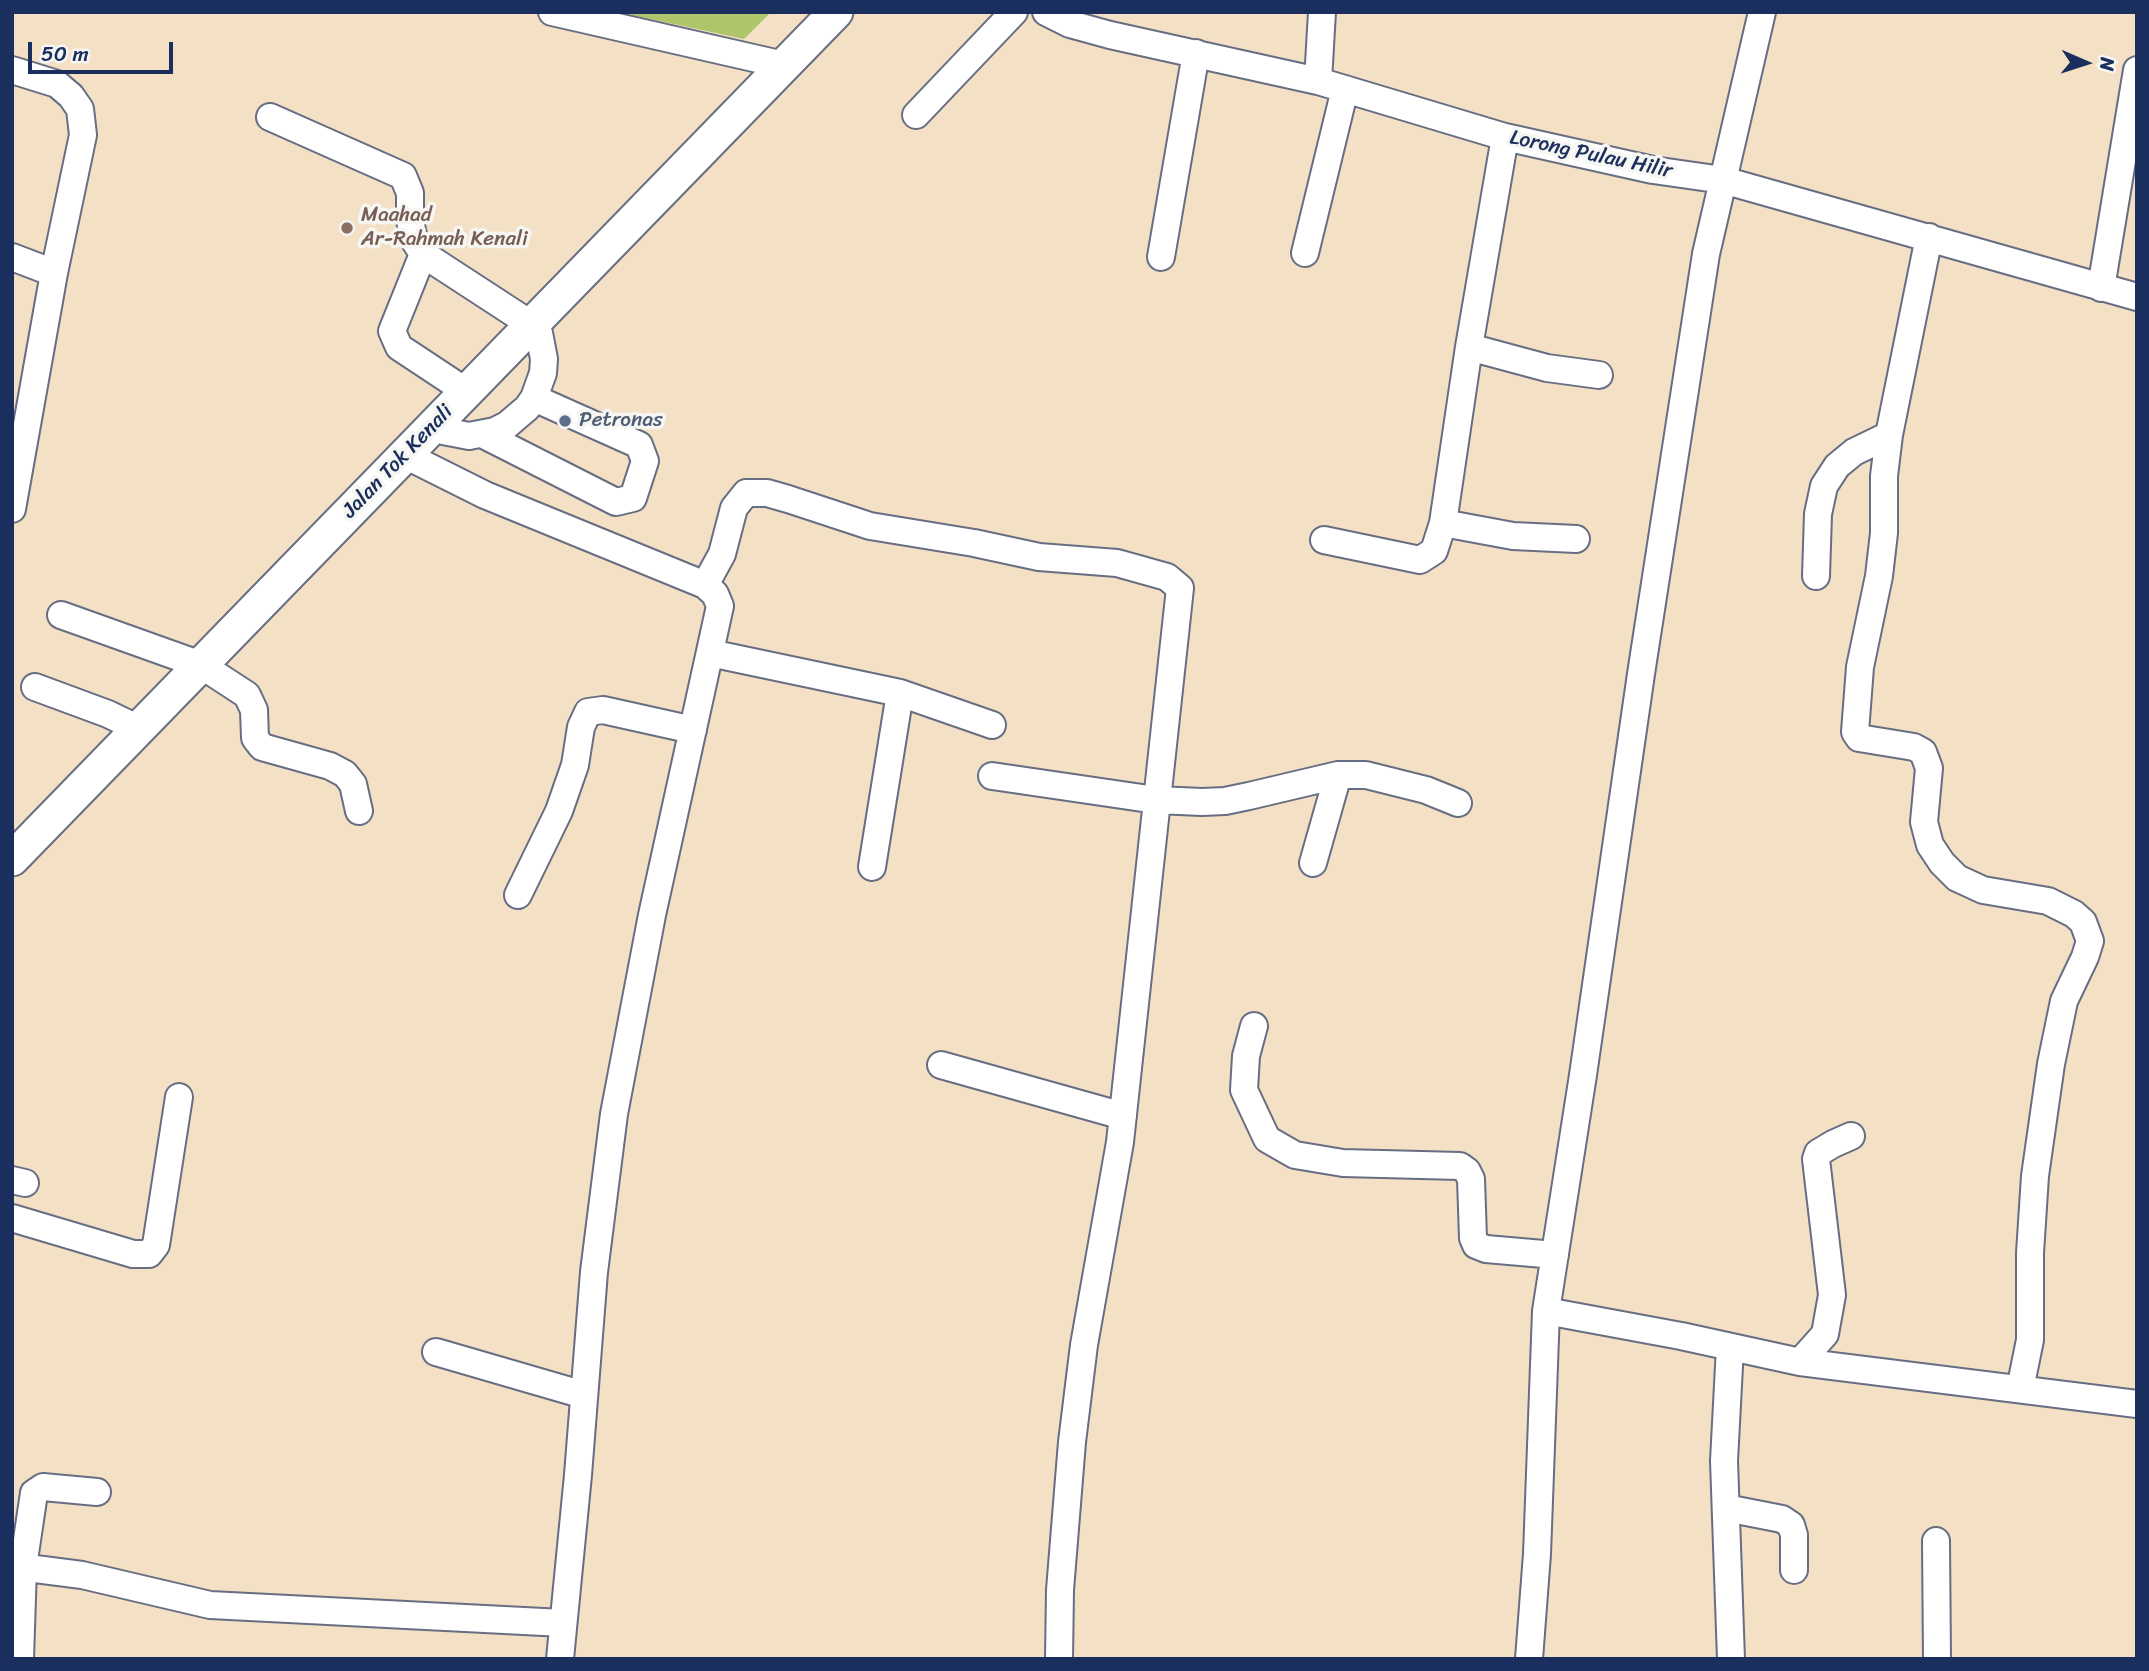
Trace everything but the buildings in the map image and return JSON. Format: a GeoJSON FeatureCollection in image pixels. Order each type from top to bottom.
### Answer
{"type":"FeatureCollection","features":[{"type":"Feature","properties":{"kind":"main road","name":"Jalan Tok Kenali"},"geometry":{"type":"LineString","coordinates":[[12,859],[836,12]]}},
{"type":"Feature","properties":{"kind":"street"},"geometry":{"type":"LineString","coordinates":[[552,12],[785,65]]}},
{"type":"Feature","properties":{"kind":"street"},"geometry":{"type":"LineString","coordinates":[[916,115],[1014,12]]}},
{"type":"Feature","properties":{"kind":"street","name":"Lorong Pulau Hilir"},"geometry":{"type":"LineString","coordinates":[[1046,12],[1083,27],[1318,81],[1505,137],[1653,170],[1723,180],[2137,297]]}},
{"type":"Feature","properties":{"kind":"street"},"geometry":{"type":"LineString","coordinates":[[1318,81],[1322,12]]}},
{"type":"Feature","properties":{"kind":"street"},"geometry":{"type":"LineString","coordinates":[[1528,1659],[1537,1554],[1546,1311],[1706,254],[1762,12]]}},
{"type":"Feature","properties":{"kind":"street"},"geometry":{"type":"LineString","coordinates":[[1161,257],[1196,53]]}},
{"type":"Feature","properties":{"kind":"street"},"geometry":{"type":"LineString","coordinates":[[12,70],[57,84],[71,96],[80,109],[83,135],[54,273],[12,509]]}},
{"type":"Feature","properties":{"kind":"street"},"geometry":{"type":"LineString","coordinates":[[2101,288],[2137,70]]}},
{"type":"Feature","properties":{"kind":"street"},"geometry":{"type":"LineString","coordinates":[[1305,253],[1345,89]]}},
{"type":"Feature","properties":{"kind":"street"},"geometry":{"type":"LineString","coordinates":[[270,117],[403,176],[410,193],[410,220],[414,240],[423,254],[532,325],[539,333],[544,359],[543,373],[534,398],[517,418],[495,431],[482,434],[456,434],[443,431],[436,424]]}},
{"type":"Feature","properties":{"kind":"street"},"geometry":{"type":"LineString","coordinates":[[1324,540],[1420,560],[1434,551],[1443,523],[1469,346],[1505,137]]}},
{"type":"Feature","properties":{"kind":"street"},"geometry":{"type":"LineString","coordinates":[[1929,237],[1889,435],[1884,476],[1884,533],[1879,576],[1860,667],[1855,732],[1859,738],[1914,747],[1923,752],[1929,768],[1924,822],[1930,845],[1942,863],[1957,877],[1983,890],[2048,901],[2074,914],[2083,922],[2090,941],[2064,1001],[2051,1064],[2035,1176],[2030,1340],[2020,1389]]}},
{"type":"Feature","properties":{"kind":"street"},"geometry":{"type":"LineString","coordinates":[[423,254],[392,331],[399,347],[467,392]]}},
{"type":"Feature","properties":{"kind":"street"},"geometry":{"type":"LineString","coordinates":[[12,257],[54,273]]}},
{"type":"Feature","properties":{"kind":"street"},"geometry":{"type":"LineString","coordinates":[[1469,346],[1547,368],[1599,375]]}},
{"type":"Feature","properties":{"kind":"street"},"geometry":{"type":"LineString","coordinates":[[482,434],[616,502],[633,498],[645,461],[639,445],[534,398]]}},
{"type":"Feature","properties":{"kind":"street"},"geometry":{"type":"LineString","coordinates":[[1816,576],[1818,514],[1824,486],[1837,466],[1854,452],[1889,435]]}},
{"type":"Feature","properties":{"kind":"street"},"geometry":{"type":"LineString","coordinates":[[405,456],[485,495],[705,585],[715,594],[720,606],[652,915],[614,1114],[594,1272],[560,1659]]}},
{"type":"Feature","properties":{"kind":"street"},"geometry":{"type":"LineString","coordinates":[[705,585],[722,554],[734,508],[746,493],[767,493],[870,526],[1039,557],[1117,563],[1167,577],[1180,588],[1123,1116],[1084,1345],[1072,1442],[1060,1590],[1059,1659]]}},
{"type":"Feature","properties":{"kind":"street"},"geometry":{"type":"LineString","coordinates":[[1443,523],[1513,536],[1576,539]]}},
{"type":"Feature","properties":{"kind":"street"},"geometry":{"type":"LineString","coordinates":[[61,615],[201,665],[247,695],[254,710],[255,738],[262,747],[330,766],[345,774],[353,784],[359,811]]}},
{"type":"Feature","properties":{"kind":"street"},"geometry":{"type":"LineString","coordinates":[[710,653],[900,693],[992,725]]}},
{"type":"Feature","properties":{"kind":"street"},"geometry":{"type":"LineString","coordinates":[[35,687],[108,714],[139,729]]}},
{"type":"Feature","properties":{"kind":"street"},"geometry":{"type":"LineString","coordinates":[[872,867],[900,693]]}},
{"type":"Feature","properties":{"kind":"street"},"geometry":{"type":"LineString","coordinates":[[518,895],[559,811],[575,765],[581,727],[588,712],[603,709],[693,730]]}},
{"type":"Feature","properties":{"kind":"street"},"geometry":{"type":"LineString","coordinates":[[1313,863],[1338,775]]}},
{"type":"Feature","properties":{"kind":"street"},"geometry":{"type":"LineString","coordinates":[[992,776],[1156,800],[1225,801],[1338,775],[1366,775],[1394,781],[1458,803]]}},
{"type":"Feature","properties":{"kind":"street"},"geometry":{"type":"LineString","coordinates":[[1254,1026],[1246,1056],[1244,1090],[1267,1139],[1295,1155],[1343,1163],[1460,1166],[1467,1171],[1471,1179],[1473,1238],[1476,1245],[1486,1249],[1555,1255]]}},
{"type":"Feature","properties":{"kind":"street"},"geometry":{"type":"LineString","coordinates":[[941,1065],[1123,1116]]}},
{"type":"Feature","properties":{"kind":"street"},"geometry":{"type":"LineString","coordinates":[[12,1218],[133,1254],[149,1254],[156,1245],[179,1097]]}},
{"type":"Feature","properties":{"kind":"street"},"geometry":{"type":"LineString","coordinates":[[1800,1362],[1825,1334],[1832,1295],[1816,1159],[1818,1153],[1851,1136]]}},
{"type":"Feature","properties":{"kind":"street"},"geometry":{"type":"LineString","coordinates":[[1546,1311],[1800,1362],[2137,1404]]}},
{"type":"Feature","properties":{"kind":"street"},"geometry":{"type":"LineString","coordinates":[[1730,1347],[1725,1432],[1731,1659]]}},
{"type":"Feature","properties":{"kind":"street"},"geometry":{"type":"LineString","coordinates":[[436,1352],[584,1395]]}},
{"type":"Feature","properties":{"kind":"street"},"geometry":{"type":"LineString","coordinates":[[20,1659],[18,1566],[31,1500],[38,1489],[43,1487],[97,1492]]}},
{"type":"Feature","properties":{"kind":"street"},"geometry":{"type":"LineString","coordinates":[[1726,1508],[1782,1519],[1791,1525],[1794,1535],[1794,1570]]}},
{"type":"Feature","properties":{"kind":"street"},"geometry":{"type":"LineString","coordinates":[[1937,1541],[1937,1659]]}},
{"type":"Feature","properties":{"kind":"street"},"geometry":{"type":"LineString","coordinates":[[18,1566],[82,1575],[211,1605],[314,1608],[562,1623]]}},
{"type":"Feature","properties":{"kind":"green space"},"geometry":{"type":"Polygon","coordinates":[[[618,12],[771,12],[744,39],[618,12]]]}},
{"type":"Feature","properties":{"kind":"place","name":"Maahad Ar-Rahmah Kenali"},"geometry":{"type":"Point","coordinates":[347,228]}},
{"type":"Feature","properties":{"kind":"place","name":"Petronas"},"geometry":{"type":"Point","coordinates":[565,421]}}]}
